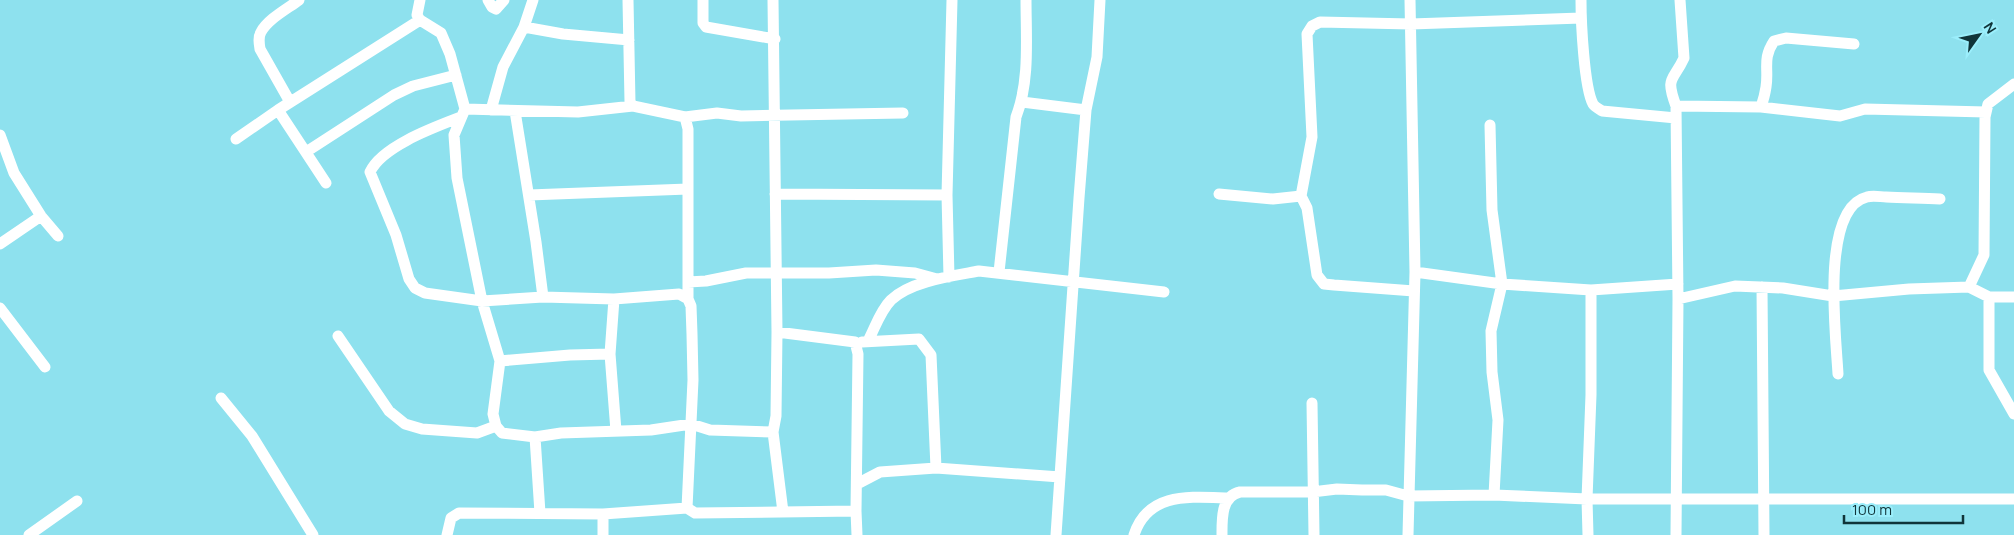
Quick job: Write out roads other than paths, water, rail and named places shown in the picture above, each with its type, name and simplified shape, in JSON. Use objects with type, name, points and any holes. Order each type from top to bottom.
[{"type":"street","points":[[290,102],[260,49],[258,41],[261,32],[272,20],[299,0]]},
{"type":"street","points":[[420,0],[417,15],[420,20],[441,33],[450,54],[463,113],[454,135],[457,178],[482,301],[500,361],[493,414],[496,426],[502,433],[535,437],[561,433],[651,430],[691,424],[710,430],[773,432]]},
{"type":"street","points":[[488,0],[492,7],[496,9],[504,0]]},
{"type":"street","points":[[491,110],[503,67],[524,27],[534,0]]},
{"type":"street","points":[[628,0],[630,102],[633,106]]},
{"type":"street","points":[[703,0],[703,24],[706,28],[775,39]]},
{"type":"street","points":[[774,0],[777,332],[776,416],[773,432],[783,512]]},
{"type":"street","points":[[944,278],[952,0]]},
{"type":"street","points":[[999,272],[1016,117],[1022,102],[1026,47],[1026,0]]},
{"type":"street","points":[[1056,535],[1086,110],[1097,57],[1100,0]]},
{"type":"street","points":[[1408,535],[1414,291],[1410,0]]},
{"type":"street","points":[[1582,0],[1581,18],[1588,90],[1593,106],[1602,111],[1676,118]]},
{"type":"street","points":[[1676,535],[1678,284],[1676,106],[1670,90],[1674,72],[1680,67],[1684,58],[1680,0]]},
{"type":"street","points":[[1414,291],[1324,284],[1317,275],[1308,208],[1301,196],[1312,137],[1307,34],[1312,26],[1320,22],[1411,24],[1581,18]]},
{"type":"street","points":[[236,139],[290,102],[420,20]]},
{"type":"street","points":[[524,27],[563,34],[628,40]]},
{"type":"street","points":[[1761,107],[1766,86],[1765,65],[1768,50],[1774,42],[1786,38],[1854,44]]},
{"type":"street","points":[[306,152],[394,95],[413,86],[456,76]]},
{"type":"street","points":[[1969,287],[1984,255],[1986,112],[1988,104],[2014,84]]},
{"type":"street","points":[[1022,102],[1086,110]]},
{"type":"street","points":[[688,299],[679,294],[614,299],[543,297],[482,301],[425,293],[415,288],[409,279],[396,235],[370,172],[373,165],[392,150],[463,113],[491,110],[578,112],[633,106],[685,117],[717,113],[741,116],[775,116],[903,113]]},
{"type":"street","points":[[1676,106],[1761,107],[1840,116],[1865,109],[1986,112]]},
{"type":"street","points":[[278,110],[326,183]]},
{"type":"street","points":[[515,111],[543,297]]},
{"type":"street","points":[[685,117],[688,129],[688,299],[691,306],[694,380],[687,508]]},
{"type":"street","points":[[1490,125],[1492,210],[1502,284],[1491,330],[1492,372],[1498,420],[1494,495]]},
{"type":"street","points":[[0,135],[14,173],[41,216],[58,236]]},
{"type":"street","points":[[529,195],[688,189]]},
{"type":"street","points":[[775,194],[947,195]]},
{"type":"street","points":[[1219,194],[1273,199],[1301,196]]},
{"type":"street","points":[[1838,374],[1833,296],[1838,238],[1844,216],[1852,204],[1868,196],[1940,199]]},
{"type":"street","points":[[0,244],[41,216]]},
{"type":"street","points":[[688,282],[706,281],[746,272],[829,274],[876,270],[915,273],[944,278]]},
{"type":"street","points":[[868,341],[880,315],[890,301],[905,289],[979,271],[1164,292]]},
{"type":"street","points":[[1414,272],[1502,284],[1591,290],[1678,284]]},
{"type":"street","points":[[1678,299],[1735,286],[1783,288],[1833,296],[1909,289],[1969,287],[1989,297],[2014,297]]},
{"type":"street","points":[[1762,287],[1764,535]]},
{"type":"street","points":[[1588,535],[1591,290]]},
{"type":"street","points":[[1989,297],[1989,370],[2014,414]]},
{"type":"street","points":[[614,299],[610,354],[616,431]]},
{"type":"street","points":[[0,308],[45,367]]},
{"type":"street","points":[[777,332],[855,342],[919,339],[931,355],[936,468]]},
{"type":"street","points":[[338,336],[389,411],[405,424],[422,429],[477,433],[496,426]]},
{"type":"street","points":[[855,342],[858,354],[857,535]]},
{"type":"street","points":[[500,361],[610,354]]},
{"type":"street","points":[[221,398],[252,436],[314,535]]},
{"type":"street","points":[[1312,403],[1314,535]]},
{"type":"street","points":[[535,437],[540,513]]},
{"type":"street","points":[[857,484],[880,472],[936,468],[1060,477]]},
{"type":"street","points":[[1222,535],[1222,514],[1230,498],[1240,492],[1386,490],[1408,496],[1494,495],[1587,499],[2014,499]]},
{"type":"street","points":[[1134,535],[1138,522],[1157,505],[1181,497],[1230,498]]},
{"type":"street","points":[[29,535],[77,501]]},
{"type":"street","points":[[447,535],[451,518],[459,513],[603,514],[687,508],[695,513],[856,511]]},
{"type":"street","points":[[603,514],[604,535]]}]
